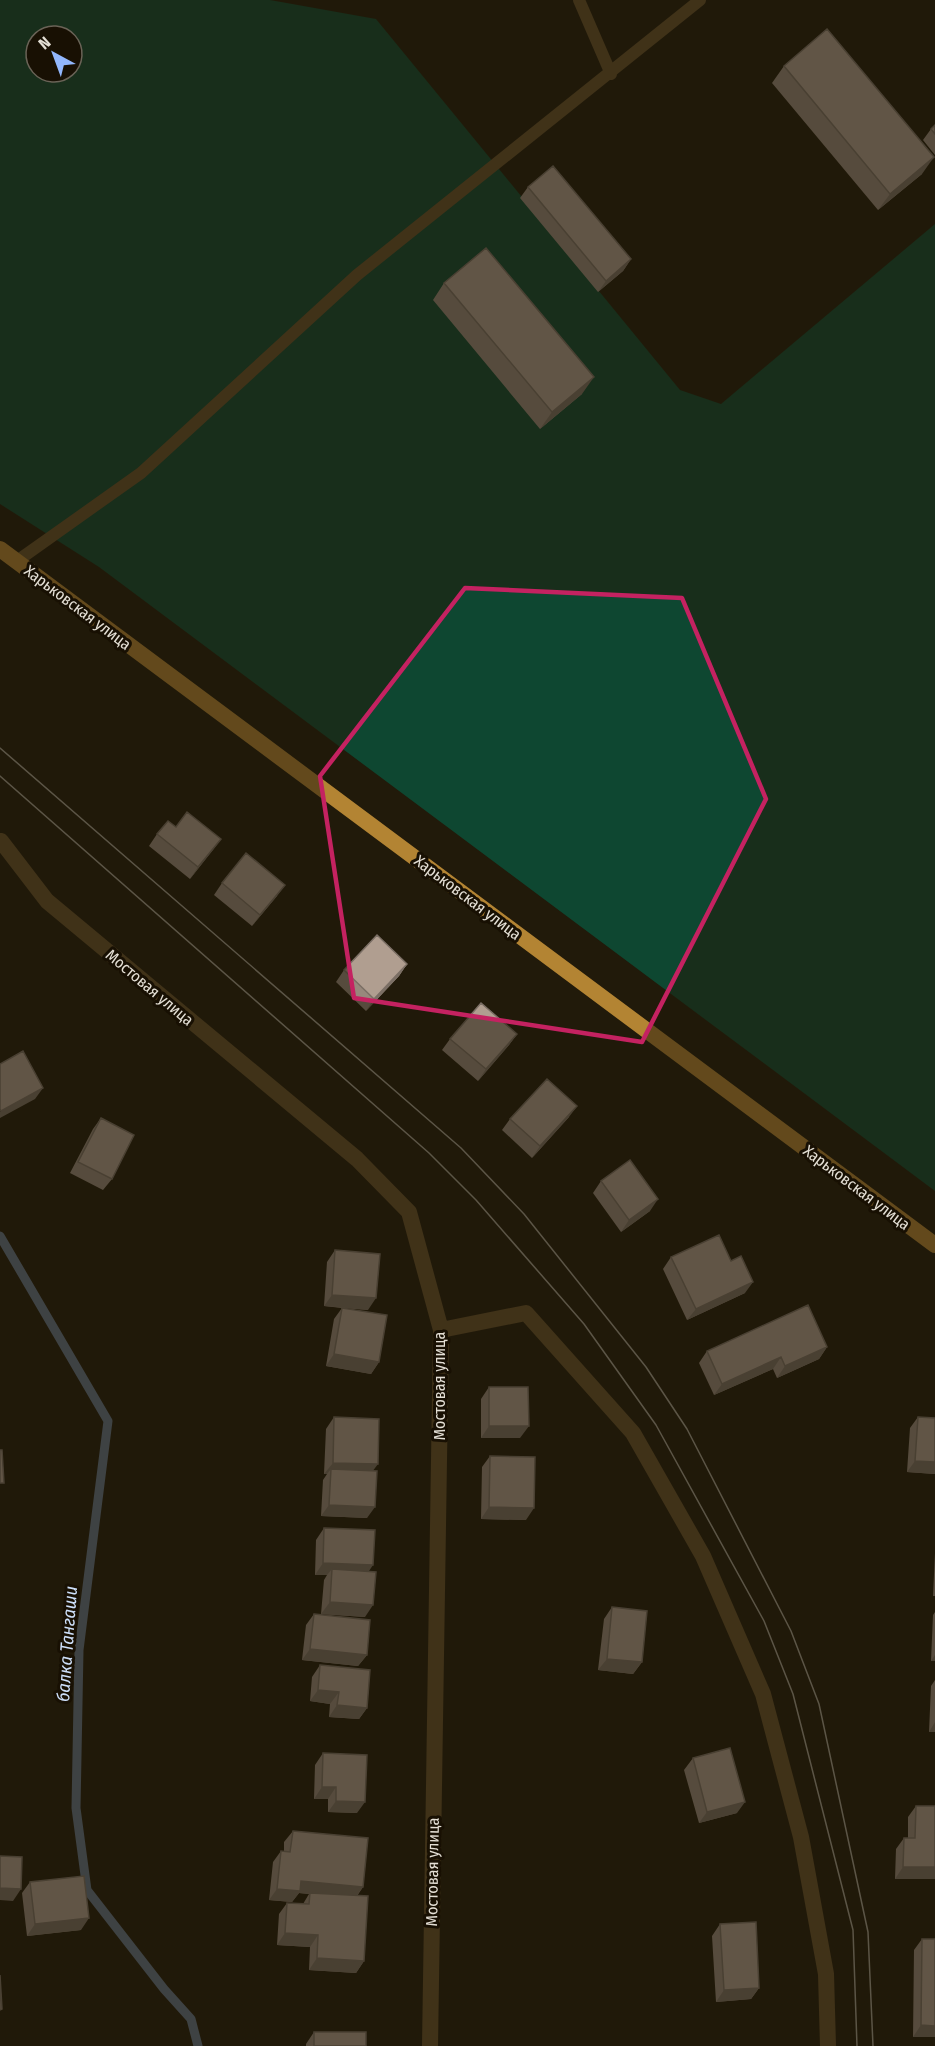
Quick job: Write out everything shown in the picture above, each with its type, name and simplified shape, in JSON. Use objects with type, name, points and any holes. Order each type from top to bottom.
[{"type":"main road","name":"Харьковская улица","points":[[0,549],[935,1245]]},
{"type":"street","name":"Мостовая улица","points":[[1,841],[47,901],[357,1159],[409,1212],[441,1330],[430,2046]]},
{"type":"street","points":[[441,1330],[526,1313],[633,1434],[703,1556],[763,1694],[801,1837],[826,1974],[828,2046]]},
{"type":"lane","points":[[579,0],[611,74]]},
{"type":"lane","points":[[17,561],[141,473],[357,275],[611,74],[700,0]]},
{"type":"highlighted area","points":[[465,588],[682,598],[766,799],[642,1042],[354,998],[320,776]]},
{"type":"green space","points":[[0,0],[270,0],[376,19],[680,390],[721,404],[935,224],[935,1191],[99,567],[0,504]]},
{"type":"building","points":[[827,29],[934,157],[890,194],[784,66]]},
{"type":"building","points":[[553,166],[631,259],[606,281],[528,187]]},
{"type":"building","points":[[486,248],[594,377],[552,412],[444,283]]},
{"type":"building","points":[[187,812],[221,839],[198,867],[157,834],[168,821],[176,827]]},
{"type":"building","points":[[246,853],[285,885],[260,915],[222,883]]},
{"type":"building","points":[[377,935],[407,964],[374,999],[344,970]]},
{"type":"building","points":[[481,1003],[517,1034],[486,1069],[450,1039]]},
{"type":"building","points":[[23,1051],[43,1088],[1,1111],[0,1064]]},
{"type":"building","points":[[547,1079],[577,1106],[540,1146],[510,1119]]},
{"type":"building","points":[[101,1118],[134,1135],[112,1179],[78,1162]]},
{"type":"building","points":[[630,1160],[658,1199],[629,1220],[601,1181]]},
{"type":"building","points":[[719,1235],[731,1261],[741,1256],[753,1282],[696,1309],[671,1257]]},
{"type":"building","points":[[335,1250],[380,1254],[376,1298],[332,1295]]},
{"type":"building","points":[[808,1305],[827,1347],[785,1366],[781,1357],[722,1384],[707,1351]]},
{"type":"building","points":[[342,1308],[387,1315],[379,1362],[334,1354]]},
{"type":"building","points":[[489,1387],[528,1387],[529,1426],[489,1426]]},
{"type":"building","points":[[334,1417],[379,1419],[378,1464],[333,1463]]},
{"type":"building","points":[[918,1417],[935,1418],[935,1462],[915,1461]]},
{"type":"building","points":[[0,1450],[2,1450],[4,1483],[0,1483]]},
{"type":"building","points":[[490,1456],[535,1457],[534,1508],[489,1507]]},
{"type":"building","points":[[331,1469],[377,1471],[375,1507],[329,1505]]},
{"type":"building","points":[[324,1528],[375,1530],[373,1565],[323,1563]]},
{"type":"building","points":[[332,1569],[376,1572],[373,1605],[330,1602]]},
{"type":"building","points":[[612,1607],[647,1611],[642,1662],[607,1659]]},
{"type":"building","points":[[314,1614],[370,1620],[367,1655],[310,1649]]},
{"type":"building","points":[[320,1665],[370,1670],[367,1708],[337,1705],[339,1692],[318,1690]]},
{"type":"building","points":[[730,1748],[745,1802],[707,1812],[693,1758]]},
{"type":"building","points":[[323,1753],[367,1755],[365,1802],[336,1801],[336,1787],[322,1787]]},
{"type":"building","points":[[916,1806],[935,1806],[935,1867],[903,1867],[904,1838],[915,1838]]},
{"type":"building","points":[[293,1831],[368,1838],[363,1887],[301,1881],[300,1891],[277,1889],[281,1851],[290,1852]]},
{"type":"building","points":[[0,1856],[22,1857],[21,1889],[0,1888]]},
{"type":"building","points":[[84,1876],[89,1918],[35,1924],[30,1882]]},
{"type":"building","points":[[310,1893],[368,1896],[364,1961],[317,1958],[318,1935],[285,1933],[287,1903],[309,1904]]},
{"type":"building","points":[[756,1922],[759,1988],[724,1990],[720,1924]]},
{"type":"building","points":[[922,1939],[935,1939],[935,2026],[921,2025]]},
{"type":"building","points":[[0,1975],[2,2009],[0,2010]]},
{"type":"building","points":[[314,2032],[366,2032],[366,2046],[314,2046]]},
{"type":"waterway","name":"балка Тангаши","points":[[0,1236],[108,1421],[79,1650],[76,1808],[87,1890],[164,1989],[191,2019],[198,2046]]},
{"type":"tram line","points":[[0,748],[461,1148],[524,1214],[646,1367],[687,1429],[791,1631],[819,1704],[868,1932],[873,2046]]},
{"type":"tram line","points":[[0,776],[429,1153],[476,1200],[584,1324],[656,1425],[764,1621],[793,1694],[853,1930],[857,2046]]}]
